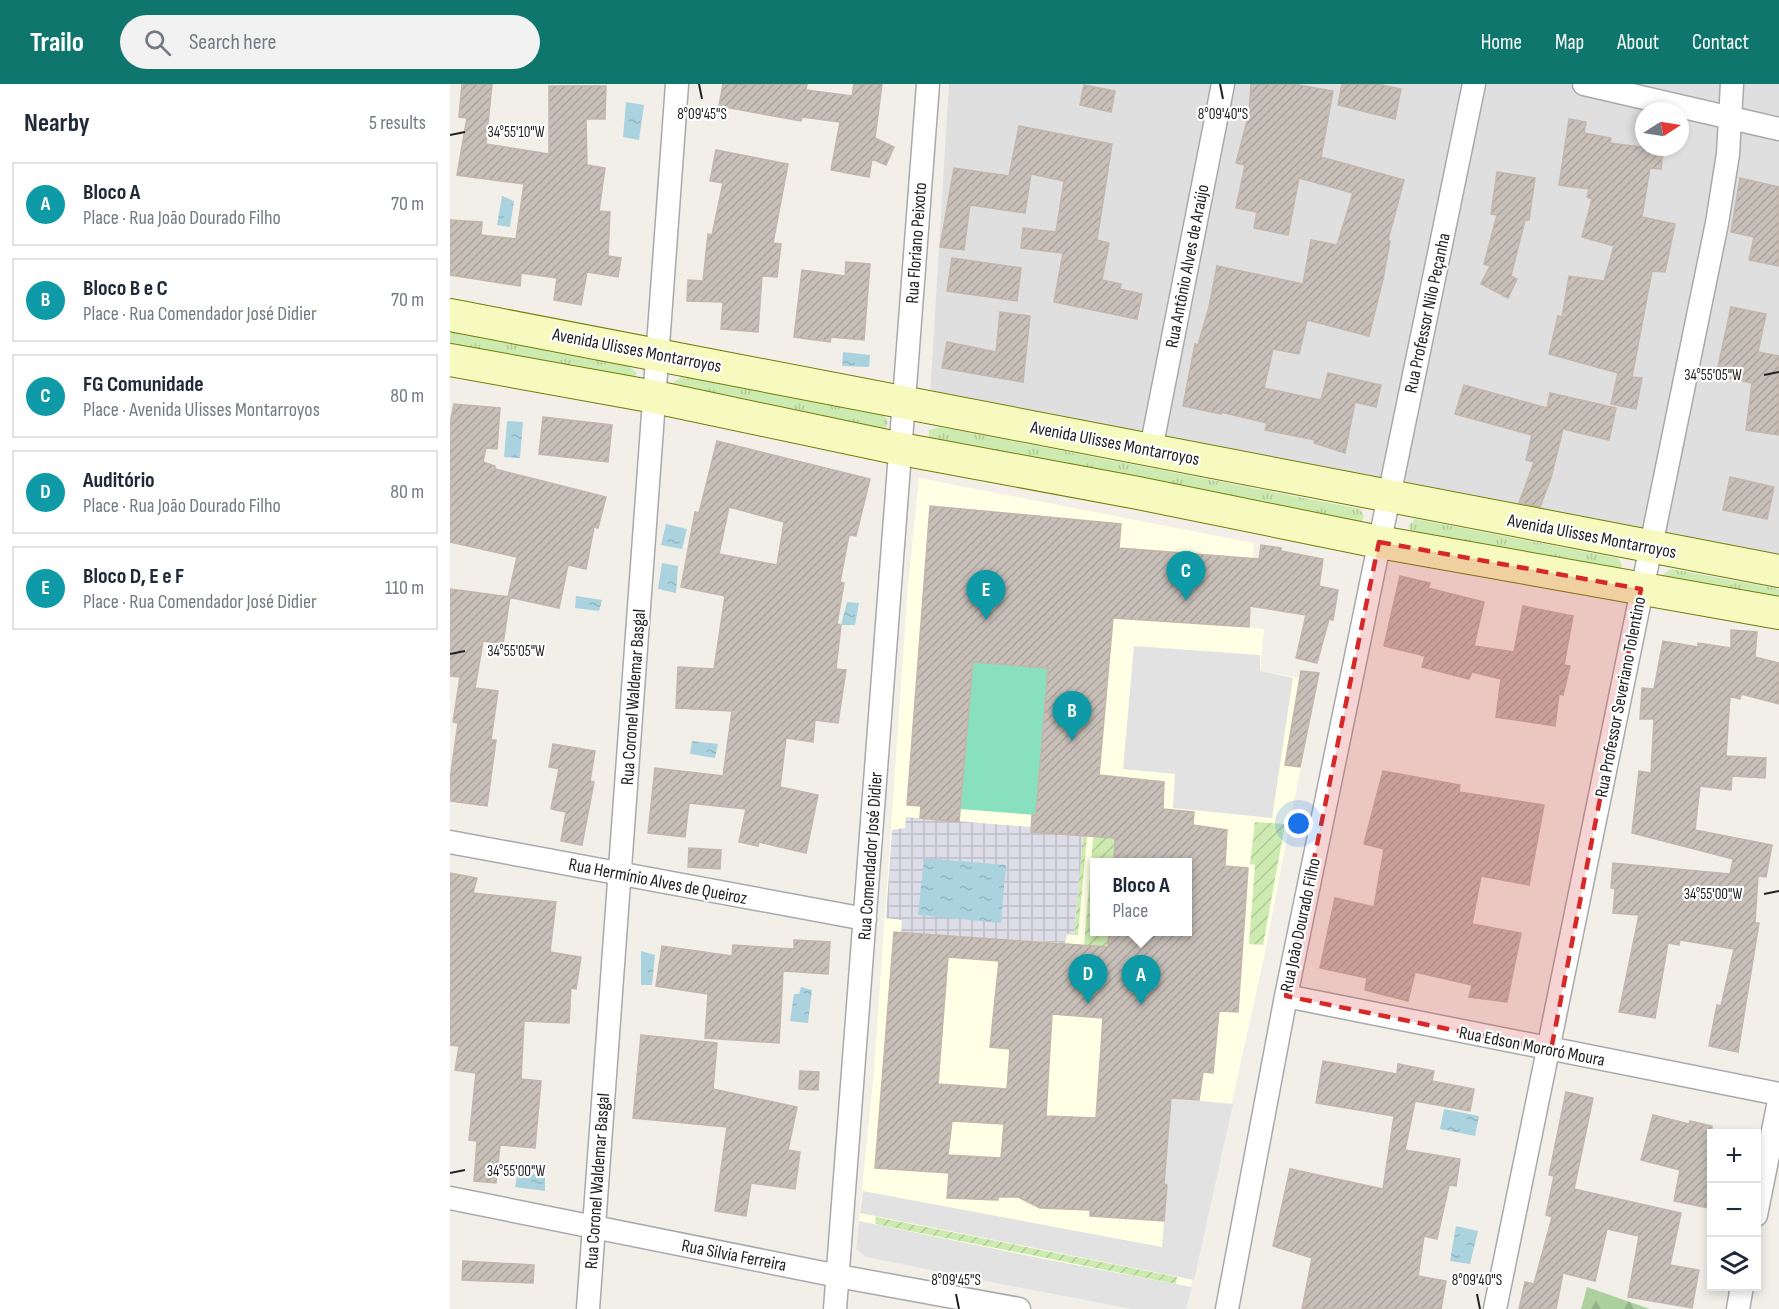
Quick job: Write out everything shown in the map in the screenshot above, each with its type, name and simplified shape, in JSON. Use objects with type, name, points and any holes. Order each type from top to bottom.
[{"type":"main road","name":"Avenida Ulisses Montarroyos","points":[[450,315],[1150,449],[1389,498],[1779,571]]},
{"type":"main road","points":[[450,360],[655,397],[901,449],[1138,493],[1378,542],[1779,613]]},
{"type":"street","name":"Rua Coronel Waldemar Basgal","points":[[588,1309],[677,84]]},
{"type":"street","name":"Rua Floriano Peixoto","points":[[905,403],[928,84]]},
{"type":"street","name":"Rua Antônio Alves de Araújo","points":[[1150,449],[1223,84]]},
{"type":"street","name":"Rua Professor Nilo Peçanha","points":[[1378,542],[1474,84]]},
{"type":"street","points":[[1584,84],[1639,91],[1729,119],[1779,129]]},
{"type":"street","name":"Rua Professor Severiano Tolentino","points":[[1496,1309],[1551,1050],[1641,589],[1717,223],[1728,154],[1732,84]]},
{"type":"street","name":"Rua Comendador José Didier","points":[[836,1309],[905,403]]},
{"type":"street","name":"Rua João Dourado Filho","points":[[1227,1309],[1286,996],[1378,542]]},
{"type":"street","name":"Rua Hermínio Alves de Queiroz","points":[[450,842],[865,919]]},
{"type":"street","name":"Rua Edson Mororó Moura","points":[[1286,996],[1779,1094]]},
{"type":"street","points":[[1761,1190],[1779,1101]]},
{"type":"street","name":"Rua Silvia Ferreira","points":[[450,1198],[838,1276],[1020,1309]]},
{"type":"street","points":[[1738,1309],[1741,1291]]},
{"type":"highlighted area","points":[[1379,542],[1641,589],[1551,1050],[1286,996]]},
{"type":"shaded area","points":[[949,84],[1779,84],[1779,560],[930,396]]},
{"type":"shaded area","points":[[919,478],[1254,543],[1249,627],[1264,629],[1260,671],[1299,678],[1301,671],[1319,673],[1263,962],[1186,1309],[1131,1309],[866,1257],[856,1249],[874,1071],[908,585]]},
{"type":"shaded area","points":[[1134,646],[1260,655],[1260,671],[1293,678],[1272,818],[1173,808],[1175,774],[1123,769]]},
{"type":"shaded area","points":[[906,817],[1031,827],[1031,832],[1083,836],[1074,935],[1067,934],[1065,943],[901,933],[902,920],[886,918],[892,830],[905,828]]},
{"type":"shaded area","points":[[1171,1098],[1233,1104],[1194,1280],[860,1213],[863,1191],[1162,1247],[1167,1185],[1164,1184]]},
{"type":"shaded area","points":[[859,1221],[1192,1287],[1186,1309],[1131,1309],[955,1275],[866,1257],[856,1249]]},
{"type":"green space","points":[[450,331],[626,364],[637,373],[632,381],[450,348]]},
{"type":"green space","points":[[683,376],[884,415],[888,422],[885,432],[677,393],[673,383]]},
{"type":"green space","points":[[940,427],[1360,509],[1364,516],[1361,523],[939,442],[929,437],[929,430]]},
{"type":"green space","points":[[1415,519],[1618,558],[1622,565],[1620,572],[1416,536],[1410,531],[1409,525]]},
{"type":"green space","points":[[1671,569],[1779,589],[1779,606],[1661,576]]},
{"type":"green space","points":[[973,662],[1048,668],[1036,815],[960,809]]},
{"type":"green space","points":[[1255,822],[1285,824],[1263,945],[1249,944],[1255,865],[1250,864]]},
{"type":"green space","points":[[1094,827],[1116,828],[1114,858],[1091,858]]},
{"type":"green space","points":[[1083,836],[1087,836],[1078,935],[1074,935]]},
{"type":"green space","points":[[1090,874],[1090,936],[1109,936],[1108,947],[1084,945]]},
{"type":"green space","points":[[876,1217],[1177,1277],[1176,1284],[875,1224]]},
{"type":"green space","points":[[1587,1287],[1650,1309],[1581,1309]]},
{"type":"water","points":[[626,102],[644,105],[639,140],[623,137]]},
{"type":"water","points":[[502,196],[514,201],[510,227],[497,225]]},
{"type":"water","points":[[843,352],[870,355],[869,367],[842,366]]},
{"type":"water","points":[[507,421],[523,422],[520,458],[504,457]]},
{"type":"water","points":[[666,524],[687,529],[682,549],[661,545]]},
{"type":"water","points":[[662,563],[678,566],[676,593],[658,589]]},
{"type":"water","points":[[576,596],[602,600],[599,611],[575,608]]},
{"type":"water","points":[[847,602],[859,603],[855,625],[841,625]]},
{"type":"water","points":[[692,741],[718,744],[715,758],[690,754]]},
{"type":"water","points":[[924,858],[1006,865],[1001,923],[918,915]]},
{"type":"water","points":[[641,951],[655,955],[652,985],[641,985]]},
{"type":"water","points":[[801,987],[812,990],[808,1023],[790,1021],[794,994],[799,994]]},
{"type":"water","points":[[1444,1109],[1479,1116],[1475,1136],[1440,1129]]},
{"type":"water","points":[[518,1171],[545,1176],[545,1191],[515,1187]]},
{"type":"water","points":[[1456,1226],[1478,1231],[1470,1264],[1450,1261]]},
{"type":"building","points":[[462,84],[492,84],[486,144],[549,154],[549,86],[606,86],[605,119],[586,119],[587,165],[605,168],[599,211],[610,212],[608,256],[621,258],[618,277],[587,272],[581,305],[554,300],[557,278],[521,273],[520,286],[450,275],[450,220],[482,222],[481,235],[516,239],[524,184],[457,175],[467,118],[459,117]]},
{"type":"building","points":[[723,84],[807,84],[806,90],[852,96],[854,84],[882,84],[875,138],[894,147],[886,165],[872,159],[869,177],[831,170],[840,122],[802,117],[801,121],[719,106]]},
{"type":"building","points":[[1251,84],[1293,84],[1333,91],[1321,157],[1404,180],[1388,240],[1390,241],[1383,279],[1369,336],[1307,320],[1299,354],[1273,349],[1264,388],[1321,400],[1328,373],[1381,385],[1376,407],[1355,402],[1345,453],[1314,443],[1315,440],[1265,430],[1267,423],[1183,406],[1195,344],[1198,345],[1209,307],[1217,266],[1303,284],[1311,240],[1337,245],[1353,193],[1299,178],[1288,235],[1254,228],[1257,212],[1236,208],[1245,165],[1236,163],[1249,114]]},
{"type":"building","points":[[1342,84],[1377,84],[1401,89],[1395,119],[1338,105]]},
{"type":"building","points":[[1084,85],[1115,91],[1111,112],[1080,105]]},
{"type":"building","points":[[1569,119],[1586,122],[1584,133],[1611,138],[1610,143],[1635,146],[1635,156],[1662,156],[1661,169],[1650,168],[1642,217],[1675,224],[1665,272],[1652,271],[1632,377],[1642,378],[1636,409],[1611,404],[1618,373],[1549,354],[1558,316],[1562,317],[1569,276],[1604,281],[1614,246],[1582,237],[1592,199],[1587,197],[1589,189],[1559,185]]},
{"type":"building","points":[[1019,126],[1112,144],[1097,240],[1109,243],[1102,280],[1121,284],[1120,289],[1142,294],[1137,319],[1054,302],[1063,253],[1021,248],[1023,228],[1056,232],[1064,181],[1031,174],[1025,213],[970,205],[964,250],[940,247],[954,168],[1009,176]]},
{"type":"building","points":[[716,150],[788,164],[773,243],[781,244],[777,277],[762,276],[758,332],[721,329],[723,302],[687,301],[688,280],[703,281],[708,234],[712,235],[723,183],[710,181]]},
{"type":"building","points":[[1497,172],[1535,178],[1529,220],[1525,220],[1511,276],[1517,279],[1508,298],[1481,284],[1490,266],[1484,264],[1497,215],[1491,214]]},
{"type":"building","points":[[1740,178],[1779,187],[1779,266],[1749,260],[1754,237],[1731,232]]},
{"type":"building","points":[[952,258],[1021,268],[1017,301],[947,291]]},
{"type":"building","points":[[846,262],[870,264],[864,340],[831,337],[830,342],[794,337],[802,270],[845,276]]},
{"type":"building","points":[[1731,307],[1766,314],[1758,352],[1779,356],[1779,435],[1746,430],[1752,383],[1716,376]]},
{"type":"building","points":[[1000,312],[1030,316],[1023,382],[942,368],[947,342],[996,352]]},
{"type":"building","points":[[1464,385],[1547,408],[1550,393],[1616,408],[1609,440],[1563,429],[1551,478],[1540,507],[1519,503],[1534,462],[1526,460],[1532,435],[1455,414]]},
{"type":"building","points":[[454,404],[500,408],[497,449],[486,448],[483,462],[495,466],[495,469],[606,497],[598,528],[594,527],[586,569],[568,565],[559,608],[508,597],[517,557],[450,542],[450,424]]},
{"type":"building","points":[[543,417],[612,425],[608,462],[539,454]]},
{"type":"building","points":[[717,441],[870,479],[856,536],[849,535],[840,582],[844,583],[837,624],[841,625],[836,669],[846,670],[838,723],[815,720],[813,742],[786,738],[780,787],[818,795],[806,853],[759,842],[758,846],[739,842],[746,809],[689,803],[685,837],[648,833],[655,768],[723,776],[732,711],[676,708],[678,667],[714,669],[725,596],[681,587],[695,512],[699,513]],"holes":[[[729,507],[784,522],[777,565],[719,554]]]},
{"type":"building","points":[[1730,477],[1774,487],[1767,519],[1723,510]]},
{"type":"building","points":[[930,506],[1121,524],[1119,548],[1259,559],[1261,545],[1323,559],[1319,586],[1338,590],[1333,620],[1329,619],[1317,663],[1296,658],[1306,615],[1250,606],[1249,627],[1113,618],[1099,775],[1164,782],[1163,809],[1194,812],[1193,825],[1227,830],[1225,866],[1248,868],[1238,1012],[1219,1011],[1213,1073],[1203,1072],[1199,1100],[1171,1098],[1164,1184],[1167,1185],[1164,1221],[1090,1216],[1090,1210],[1040,1208],[1018,1197],[998,1197],[998,1200],[947,1198],[949,1173],[875,1168],[894,932],[1108,947],[1109,936],[1192,936],[1192,858],[1114,858],[1115,838],[1031,832],[1032,815],[1036,815],[1048,668],[973,662],[959,822],[920,818],[921,806],[907,805]],"holes":[[[948,957],[999,961],[990,1047],[1010,1049],[1007,1089],[938,1084]],[[1052,1014],[1103,1018],[1096,1118],[1046,1116]],[[952,1121],[1004,1124],[1001,1158],[948,1155]]]},
{"type":"building","points":[[1400,576],[1430,583],[1428,588],[1484,602],[1474,646],[1514,652],[1523,606],[1573,616],[1564,665],[1570,666],[1563,695],[1559,694],[1555,726],[1496,717],[1501,679],[1472,672],[1469,679],[1422,667],[1425,656],[1384,646]]},
{"type":"building","points":[[450,589],[510,597],[503,644],[483,641],[475,688],[498,691],[491,740],[496,740],[487,806],[450,801],[450,779],[458,723],[453,722],[460,677],[450,676]]},
{"type":"building","points":[[1731,630],[1757,632],[1755,657],[1779,663],[1779,704],[1741,694],[1740,699],[1730,696],[1726,756],[1766,758],[1765,778],[1732,776],[1731,790],[1700,786],[1695,830],[1772,845],[1766,877],[1758,876],[1755,923],[1759,923],[1738,1052],[1709,1046],[1717,1005],[1721,1006],[1734,949],[1680,940],[1679,945],[1668,943],[1655,1018],[1619,1012],[1639,915],[1613,913],[1615,889],[1611,888],[1613,863],[1730,874],[1733,859],[1632,833],[1639,771],[1651,773],[1654,719],[1640,719],[1642,688],[1654,689],[1663,641],[1698,647],[1698,643],[1731,648]]},
{"type":"building","points":[[1301,671],[1319,673],[1300,767],[1285,765]]},
{"type":"building","points":[[553,744],[595,751],[590,781],[594,782],[582,845],[561,841],[566,812],[551,809],[559,769],[549,767]]},
{"type":"building","points":[[1383,771],[1460,785],[1459,792],[1544,805],[1529,885],[1481,876],[1472,924],[1521,933],[1507,1002],[1469,997],[1472,985],[1415,972],[1408,1001],[1365,990],[1367,978],[1320,968],[1335,898],[1374,907],[1384,849],[1364,844]]},
{"type":"building","points":[[689,848],[721,850],[720,869],[688,867]]},
{"type":"building","points":[[450,873],[477,878],[473,893],[556,902],[550,952],[581,957],[576,989],[571,988],[569,1023],[524,1021],[521,1079],[541,1081],[535,1148],[500,1145],[496,1183],[474,1181],[477,1141],[469,1140],[476,1073],[455,1070],[459,1046],[450,1045]]},
{"type":"building","points":[[794,940],[830,942],[828,974],[783,971],[779,1043],[705,1038],[708,994],[656,986],[662,946],[732,956],[733,945],[794,949]]},
{"type":"building","points":[[641,1035],[717,1043],[713,1089],[797,1107],[788,1150],[800,1152],[795,1189],[751,1183],[746,1216],[715,1211],[727,1127],[633,1118]]},
{"type":"building","points":[[1323,1061],[1397,1074],[1398,1064],[1434,1071],[1432,1081],[1474,1089],[1470,1111],[1415,1101],[1405,1150],[1460,1159],[1456,1186],[1449,1185],[1437,1239],[1424,1236],[1418,1276],[1446,1281],[1441,1309],[1302,1309],[1312,1258],[1273,1246],[1290,1169],[1383,1189],[1394,1116],[1316,1103]]},
{"type":"building","points":[[800,1071],[819,1072],[818,1090],[799,1089]]},
{"type":"building","points":[[1566,1092],[1593,1098],[1574,1189],[1681,1213],[1670,1265],[1699,1270],[1692,1308],[1628,1297],[1639,1236],[1607,1229],[1595,1281],[1563,1273],[1556,1309],[1519,1309],[1525,1282],[1534,1284],[1552,1217],[1546,1215],[1554,1176],[1549,1175]]},
{"type":"building","points":[[1653,1115],[1689,1124],[1690,1121],[1712,1126],[1712,1129],[1707,1129],[1707,1208],[1674,1201],[1680,1170],[1641,1160]]},
{"type":"building","points":[[463,1261],[534,1265],[533,1283],[462,1280]]},
{"type":"place","name":"FG Comunidade","points":[[1186,601]]},
{"type":"place","name":"Bloco D, E e F","points":[[986,620]]},
{"type":"place","name":"Bloco B e C","points":[[1072,741]]},
{"type":"place","name":"Auditório","points":[[1088,1004]]},
{"type":"place","name":"Bloco A","points":[[1141,1005]]}]
